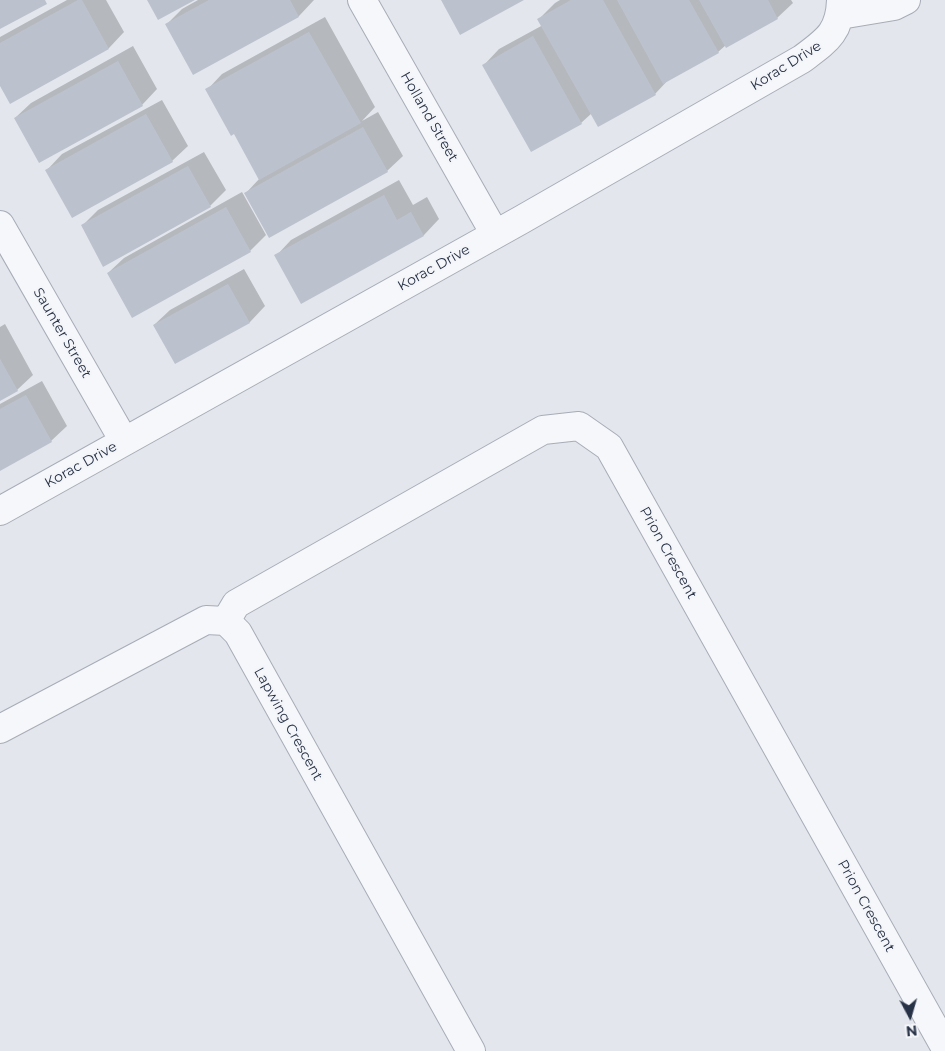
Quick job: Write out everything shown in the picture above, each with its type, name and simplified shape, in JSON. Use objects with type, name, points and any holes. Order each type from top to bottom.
[{"type":"street","name":"Holland Street","points":[[362,0],[495,234]]},
{"type":"street","points":[[840,8],[894,6],[906,0]]},
{"type":"street","name":"Korac Drive","points":[[0,511],[495,234],[802,59],[829,39],[840,8]]},
{"type":"street","name":"Saunter Street","points":[[0,225],[124,441]]},
{"type":"street","name":"Prion Crescent","points":[[226,621],[236,604],[543,430],[579,426],[609,447],[945,1048]]},
{"type":"street","points":[[0,729],[206,620],[226,621]]},
{"type":"street","name":"Lapwing Crescent","points":[[226,621],[238,633],[471,1051]]},
{"type":"building","points":[[0,0],[45,0],[47,4],[0,29]]},
{"type":"building","points":[[78,0],[82,0],[109,49],[10,104],[0,86],[0,43]]},
{"type":"building","points":[[147,0],[195,0],[158,20]]},
{"type":"building","points":[[209,0],[290,0],[299,17],[193,75],[165,24]]},
{"type":"building","points":[[441,0],[524,0],[460,35]]},
{"type":"building","points":[[571,0],[603,0],[656,95],[598,127],[537,19]]},
{"type":"building","points":[[617,0],[689,0],[719,53],[663,84]]},
{"type":"building","points":[[699,0],[768,0],[778,19],[726,48]]},
{"type":"building","points":[[309,32],[361,123],[259,180],[234,134],[231,136],[205,89]]},
{"type":"building","points":[[533,36],[582,124],[531,152],[482,65]]},
{"type":"building","points":[[118,61],[143,106],[39,163],[14,118]]},
{"type":"building","points":[[146,114],[173,162],[72,218],[45,170]]},
{"type":"building","points":[[363,127],[388,172],[269,238],[244,193]]},
{"type":"building","points":[[188,166],[211,207],[103,267],[81,225]]},
{"type":"building","points":[[384,195],[397,220],[411,212],[424,236],[301,304],[274,255]]},
{"type":"building","points":[[226,207],[251,252],[132,318],[107,273]]},
{"type":"building","points":[[228,284],[250,323],[175,364],[153,325]]},
{"type":"building","points":[[0,359],[18,391],[0,401]]},
{"type":"building","points":[[26,395],[52,442],[0,471],[0,409]]}]
